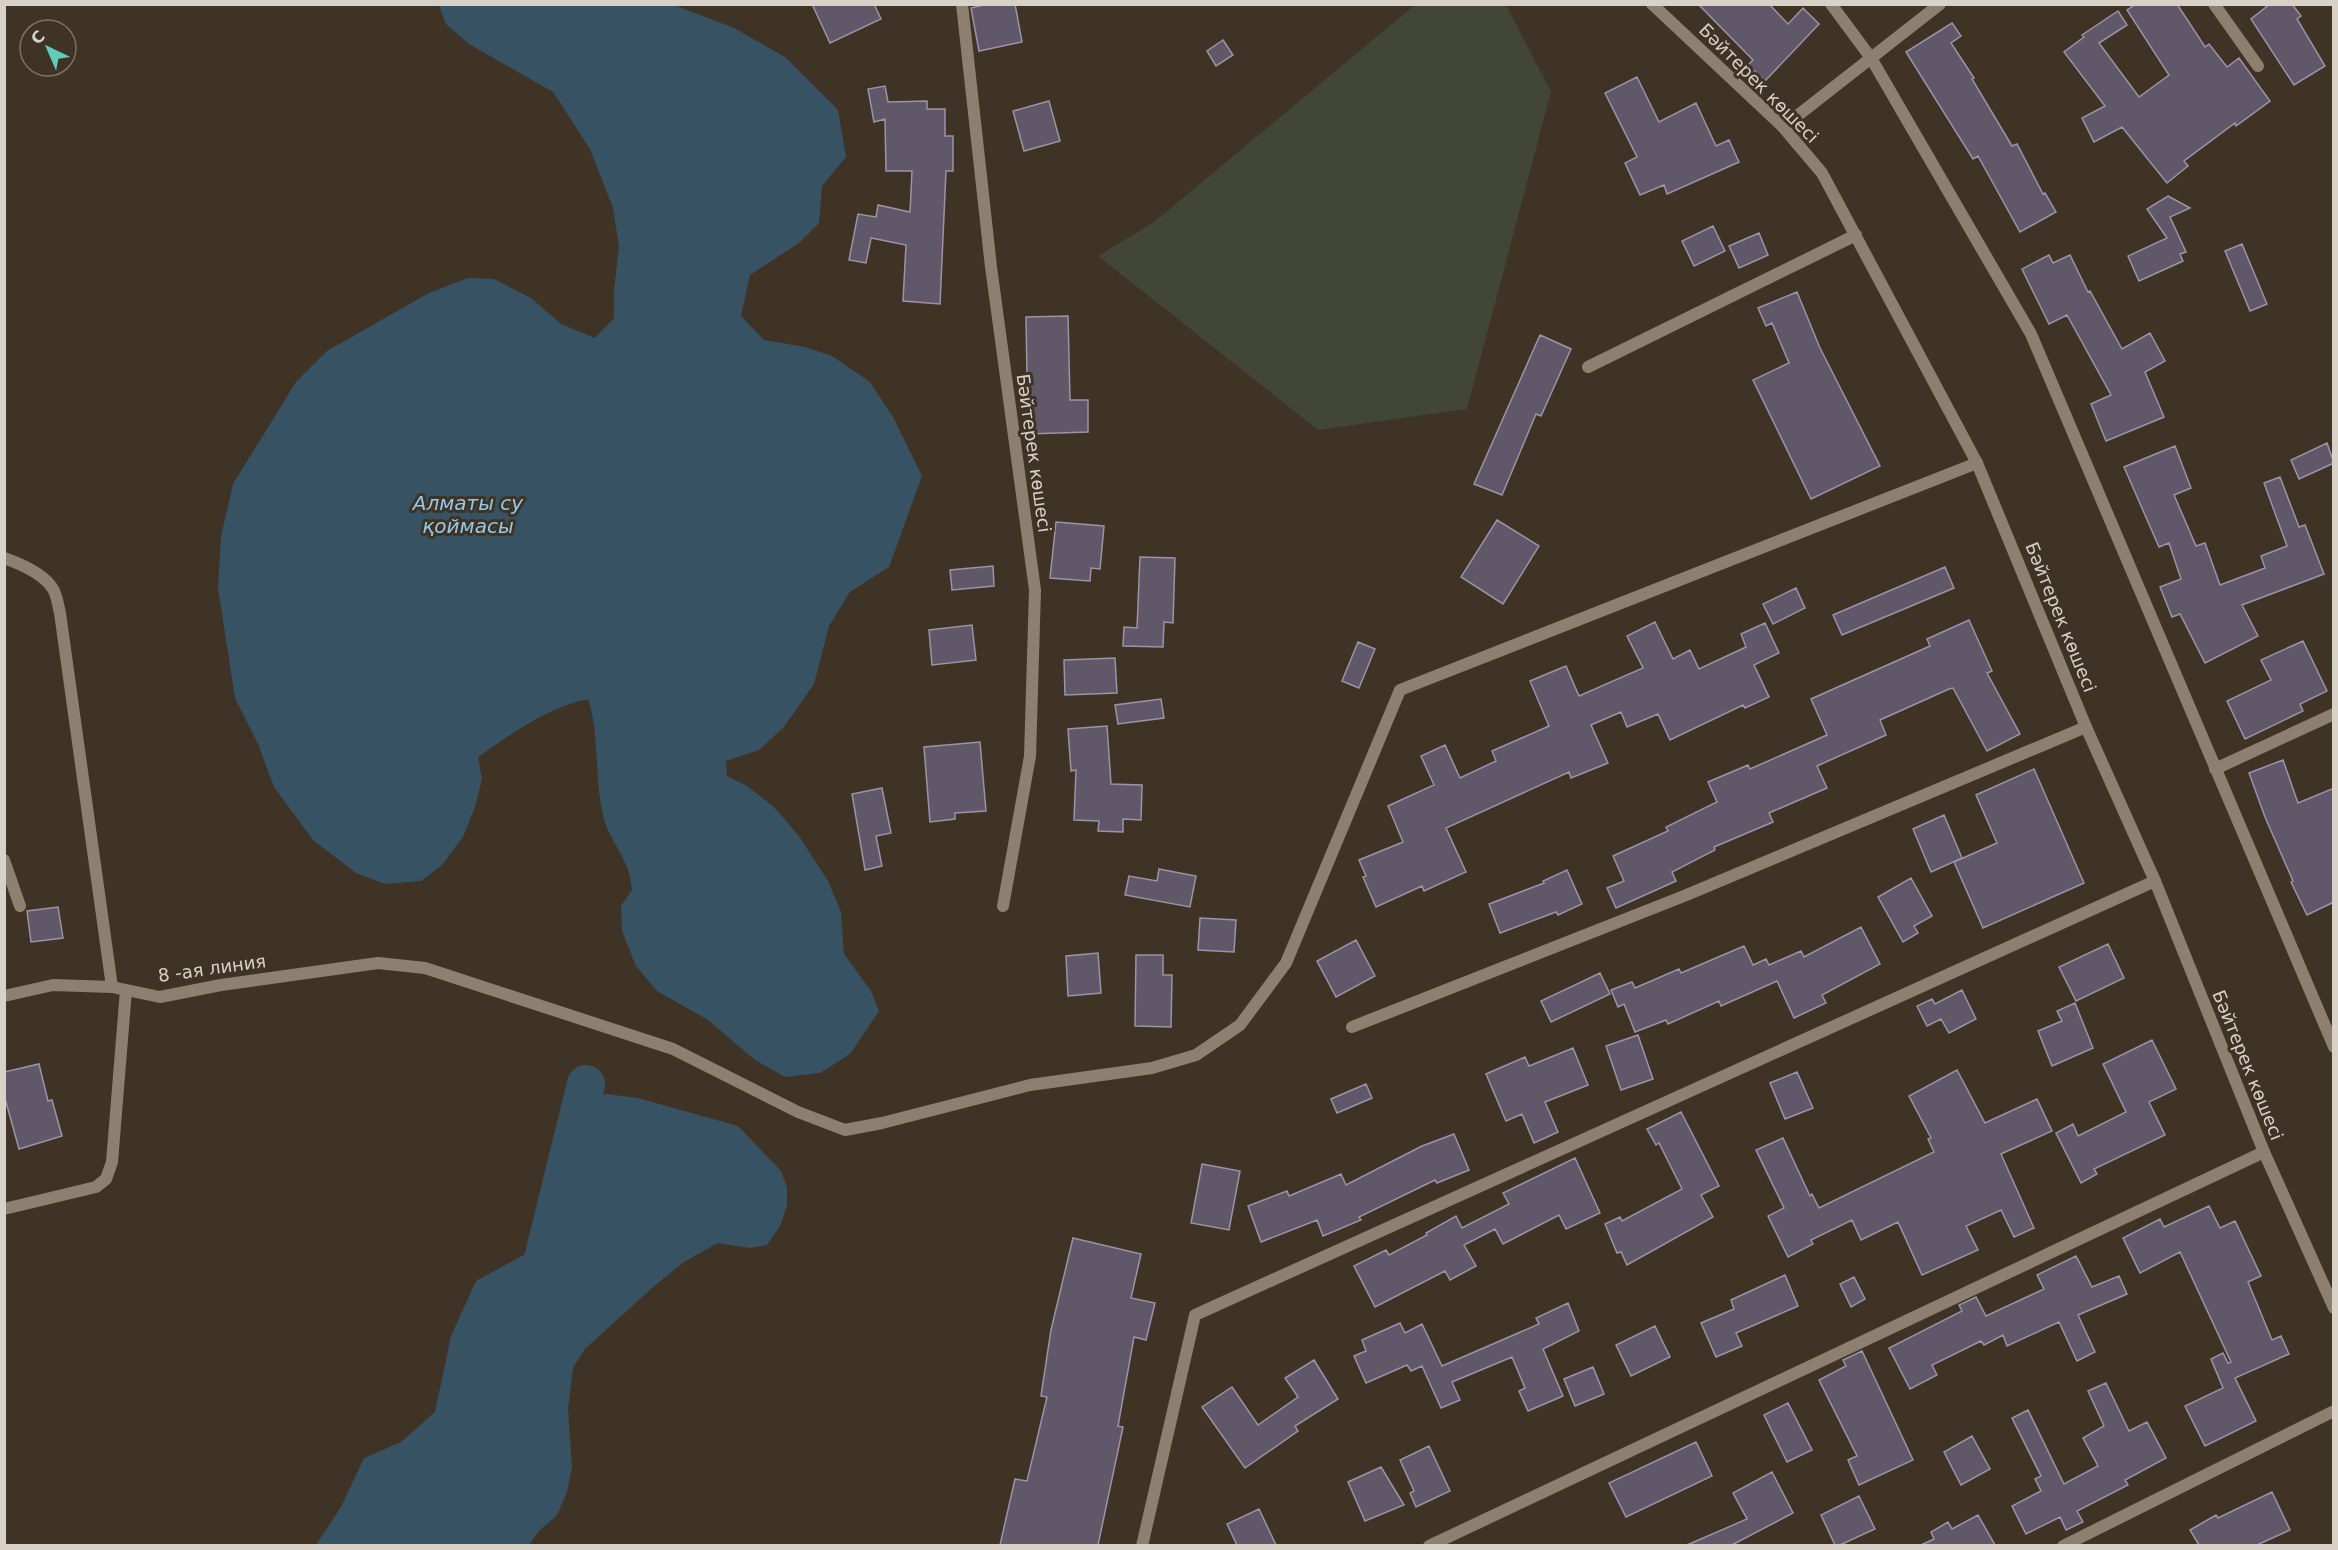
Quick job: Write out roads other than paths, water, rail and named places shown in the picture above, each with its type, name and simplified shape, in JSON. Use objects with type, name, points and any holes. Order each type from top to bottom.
[{"type":"street","name":"Бәйтерек көшесі","points":[[962,4],[991,267],[1035,591],[1030,756],[1004,906]]},
{"type":"street","name":"Бәйтерек көшесі","points":[[1652,4],[1784,127],[1822,173],[1977,463],[2086,727],[2155,881],[2264,1152],[2334,1308]]},
{"type":"street","points":[[1831,4],[1871,58],[2031,334],[2334,1047]]},
{"type":"street","points":[[1784,127],[1940,4]]},
{"type":"street","points":[[2214,4],[2258,66]]},
{"type":"street","points":[[1588,367],[1856,236]]},
{"type":"street","name":"8 -ая линия","points":[[4,996],[53,985],[112,987],[160,997],[221,984],[378,963],[425,968],[673,1049],[798,1112],[845,1130],[882,1124],[1030,1085],[1152,1068],[1196,1055],[1240,1025],[1286,963],[1400,690],[1977,463]]},
{"type":"street","points":[[4,558],[18,563],[42,578],[54,590],[60,613],[112,987]]},
{"type":"street","points":[[2215,769],[2334,714]]},
{"type":"street","points":[[1352,1027],[1684,896],[2086,727]]},
{"type":"street","points":[[4,860],[20,906]]},
{"type":"street","points":[[1142,1545],[1195,1315],[2155,881]]},
{"type":"street","points":[[4,1209],[96,1187],[106,1179],[112,1162],[126,990]]},
{"type":"street","points":[[1429,1545],[2264,1152]]},
{"type":"street","points":[[2063,1545],[2334,1411]]},
{"type":"water","name":"Алматы су қоймасы","points":[[439,5],[674,5],[734,28],[785,57],[838,110],[846,157],[822,186],[819,223],[799,243],[750,275],[741,316],[764,340],[805,347],[832,356],[870,382],[893,417],[922,476],[889,567],[850,592],[829,626],[814,684],[784,727],[759,750],[726,761],[727,776],[747,786],[774,807],[799,836],[828,881],[841,912],[844,954],[871,991],[879,1011],[850,1054],[820,1073],[785,1077],[755,1060],[708,1020],[657,991],[636,966],[622,931],[621,906],[632,890],[625,861],[607,828],[601,807],[594,729],[588,699],[544,715],[517,730],[478,757],[482,779],[475,807],[463,837],[442,865],[421,881],[385,884],[356,873],[313,840],[274,787],[258,744],[235,698],[218,588],[221,536],[233,484],[296,382],[327,351],[429,293],[468,278],[494,279],[531,298],[561,324],[595,338],[614,318],[614,290],[619,247],[613,208],[590,149],[553,92],[469,44],[446,24]]},
{"type":"water","points":[[606,1094],[638,1098],[738,1126],[781,1171],[787,1187],[787,1206],[780,1226],[767,1245],[750,1248],[718,1243],[684,1262],[585,1349],[573,1368],[568,1409],[572,1467],[567,1492],[557,1515],[539,1531],[529,1545],[316,1545],[341,1507],[364,1458],[401,1442],[435,1412],[451,1336],[476,1281],[549,1241],[571,1201],[558,1154],[581,1101]]},
{"type":"waterway","points":[[535,1291],[586,1084]]}]
